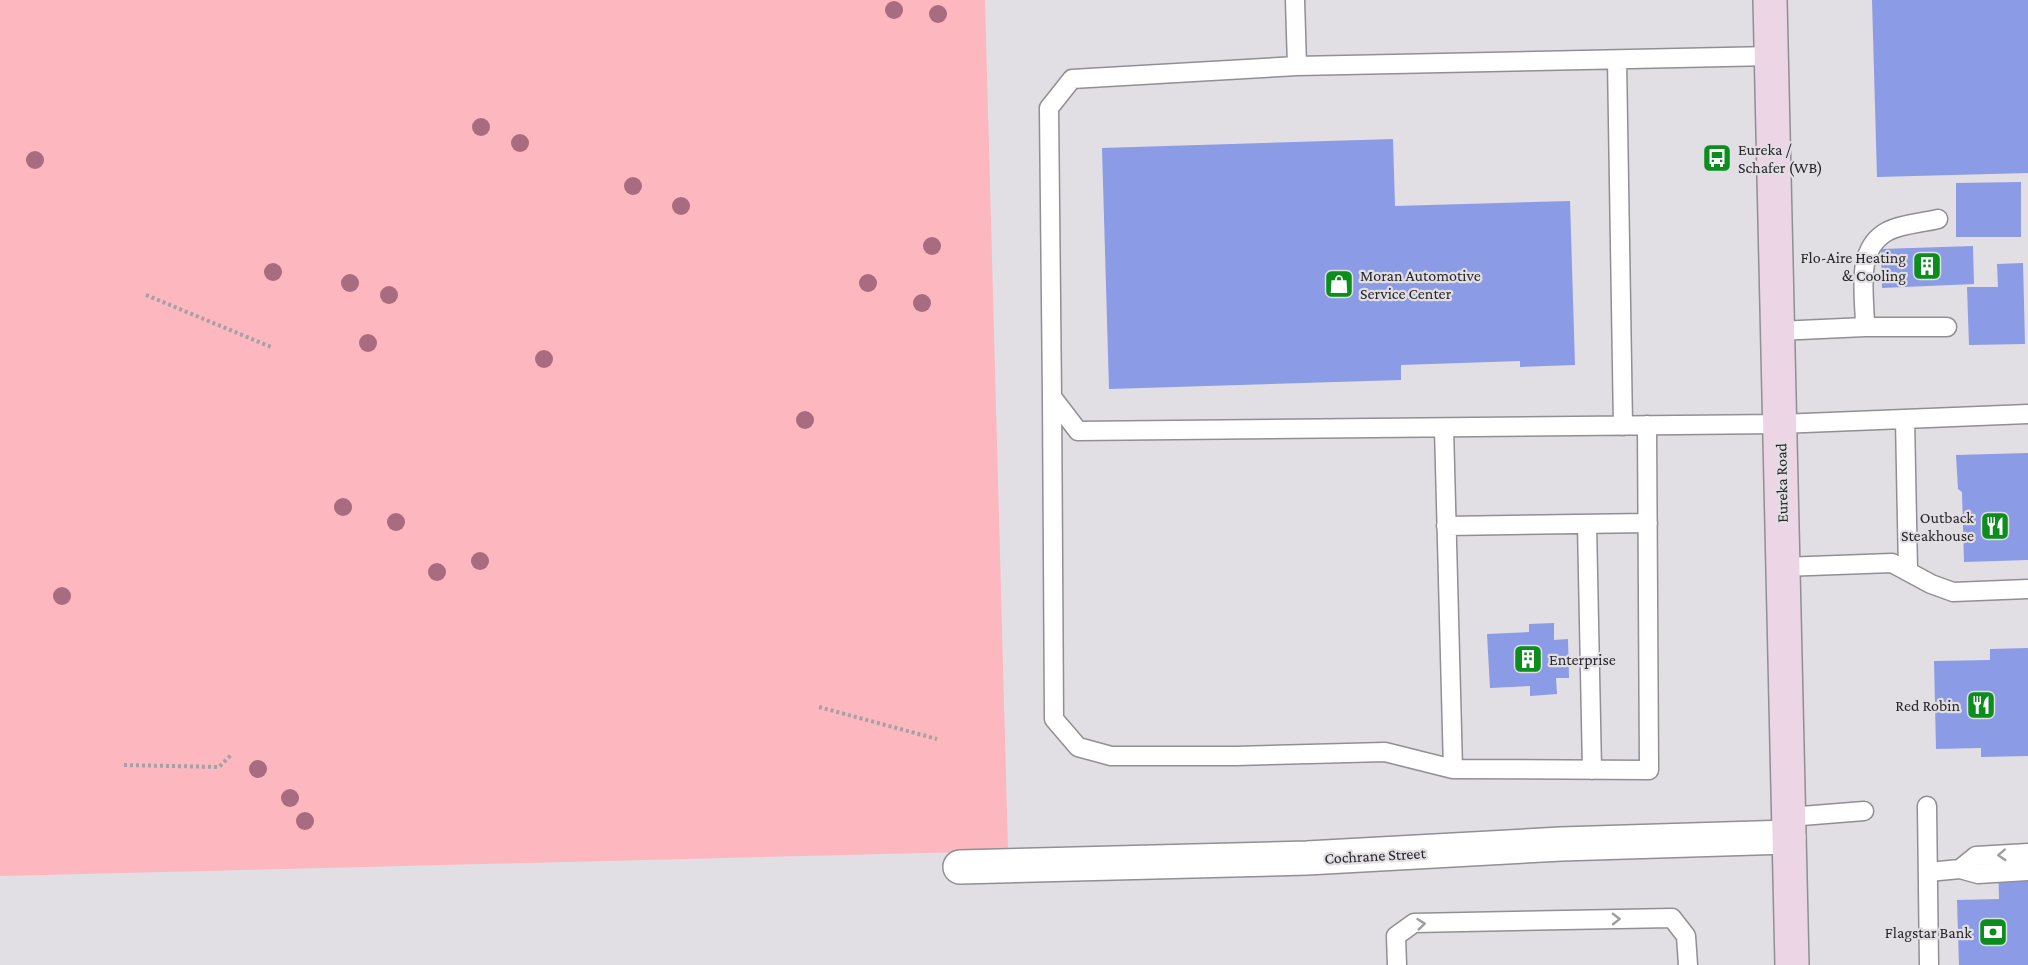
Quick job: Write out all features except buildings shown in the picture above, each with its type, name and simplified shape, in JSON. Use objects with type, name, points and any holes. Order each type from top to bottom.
[{"type":"main road","name":"Eureka Road","points":[[1770,0],[1792,965]]},
{"type":"street","name":"Cochrane Street","points":[[960,867],[1307,858],[1561,844],[1789,827]]},
{"type":"lane","points":[[1295,0],[1297,66]]},
{"type":"lane","points":[[1647,425],[1650,770],[1453,769],[1385,752],[1236,756],[1111,756],[1078,747],[1054,719],[1049,108],[1072,79],[1297,66],[1772,56]]},
{"type":"lane","points":[[1617,60],[1623,426]]},
{"type":"lane","points":[[1865,327],[1864,260],[1874,240],[1890,230],[1938,219]]},
{"type":"lane","points":[[1778,331],[1865,327],[1947,327]]},
{"type":"lane","points":[[1052,397],[1078,431],[1780,424],[2028,414]]},
{"type":"lane","points":[[1905,419],[1908,571]]},
{"type":"lane","points":[[1444,428],[1453,769]]},
{"type":"lane","points":[[1446,526],[1648,523]]},
{"type":"lane","points":[[1587,524],[1592,770]]},
{"type":"lane","points":[[1783,567],[1892,563],[1931,584],[1953,592],[2028,589]]},
{"type":"lane","points":[[1928,806],[1929,965]]},
{"type":"lane","points":[[1789,827],[1864,811]]},
{"type":"lane","points":[[1960,869],[1976,856],[2028,853]]},
{"type":"lane","points":[[1928,872],[1960,869],[1978,874],[2028,871]]},
{"type":"lane","points":[[1397,965],[1396,936],[1414,923],[1672,918],[1686,936],[1688,965]]},
{"type":"path","points":[[146,295],[271,347]]},
{"type":"path","points":[[819,707],[937,739]]},
{"type":"path","points":[[124,765],[219,767],[232,754]]},
{"type":"shaded area","points":[[0,0],[985,0],[1008,851],[0,876]]},
{"type":"place","name":"Eureka / Schafer (WB)","points":[[1717,158]]},
{"type":"place","name":"Flo-Aire Heating & Cooling","points":[[1927,266]]},
{"type":"place","name":"Moran Automotive Service Center","points":[[1339,284]]},
{"type":"place","name":"Outback Steakhouse","points":[[1995,526]]},
{"type":"place","name":"Enterprise","points":[[1528,659]]},
{"type":"place","name":"Red Robin","points":[[1981,705]]},
{"type":"place","name":"Flagstar Bank","points":[[1993,932]]}]
